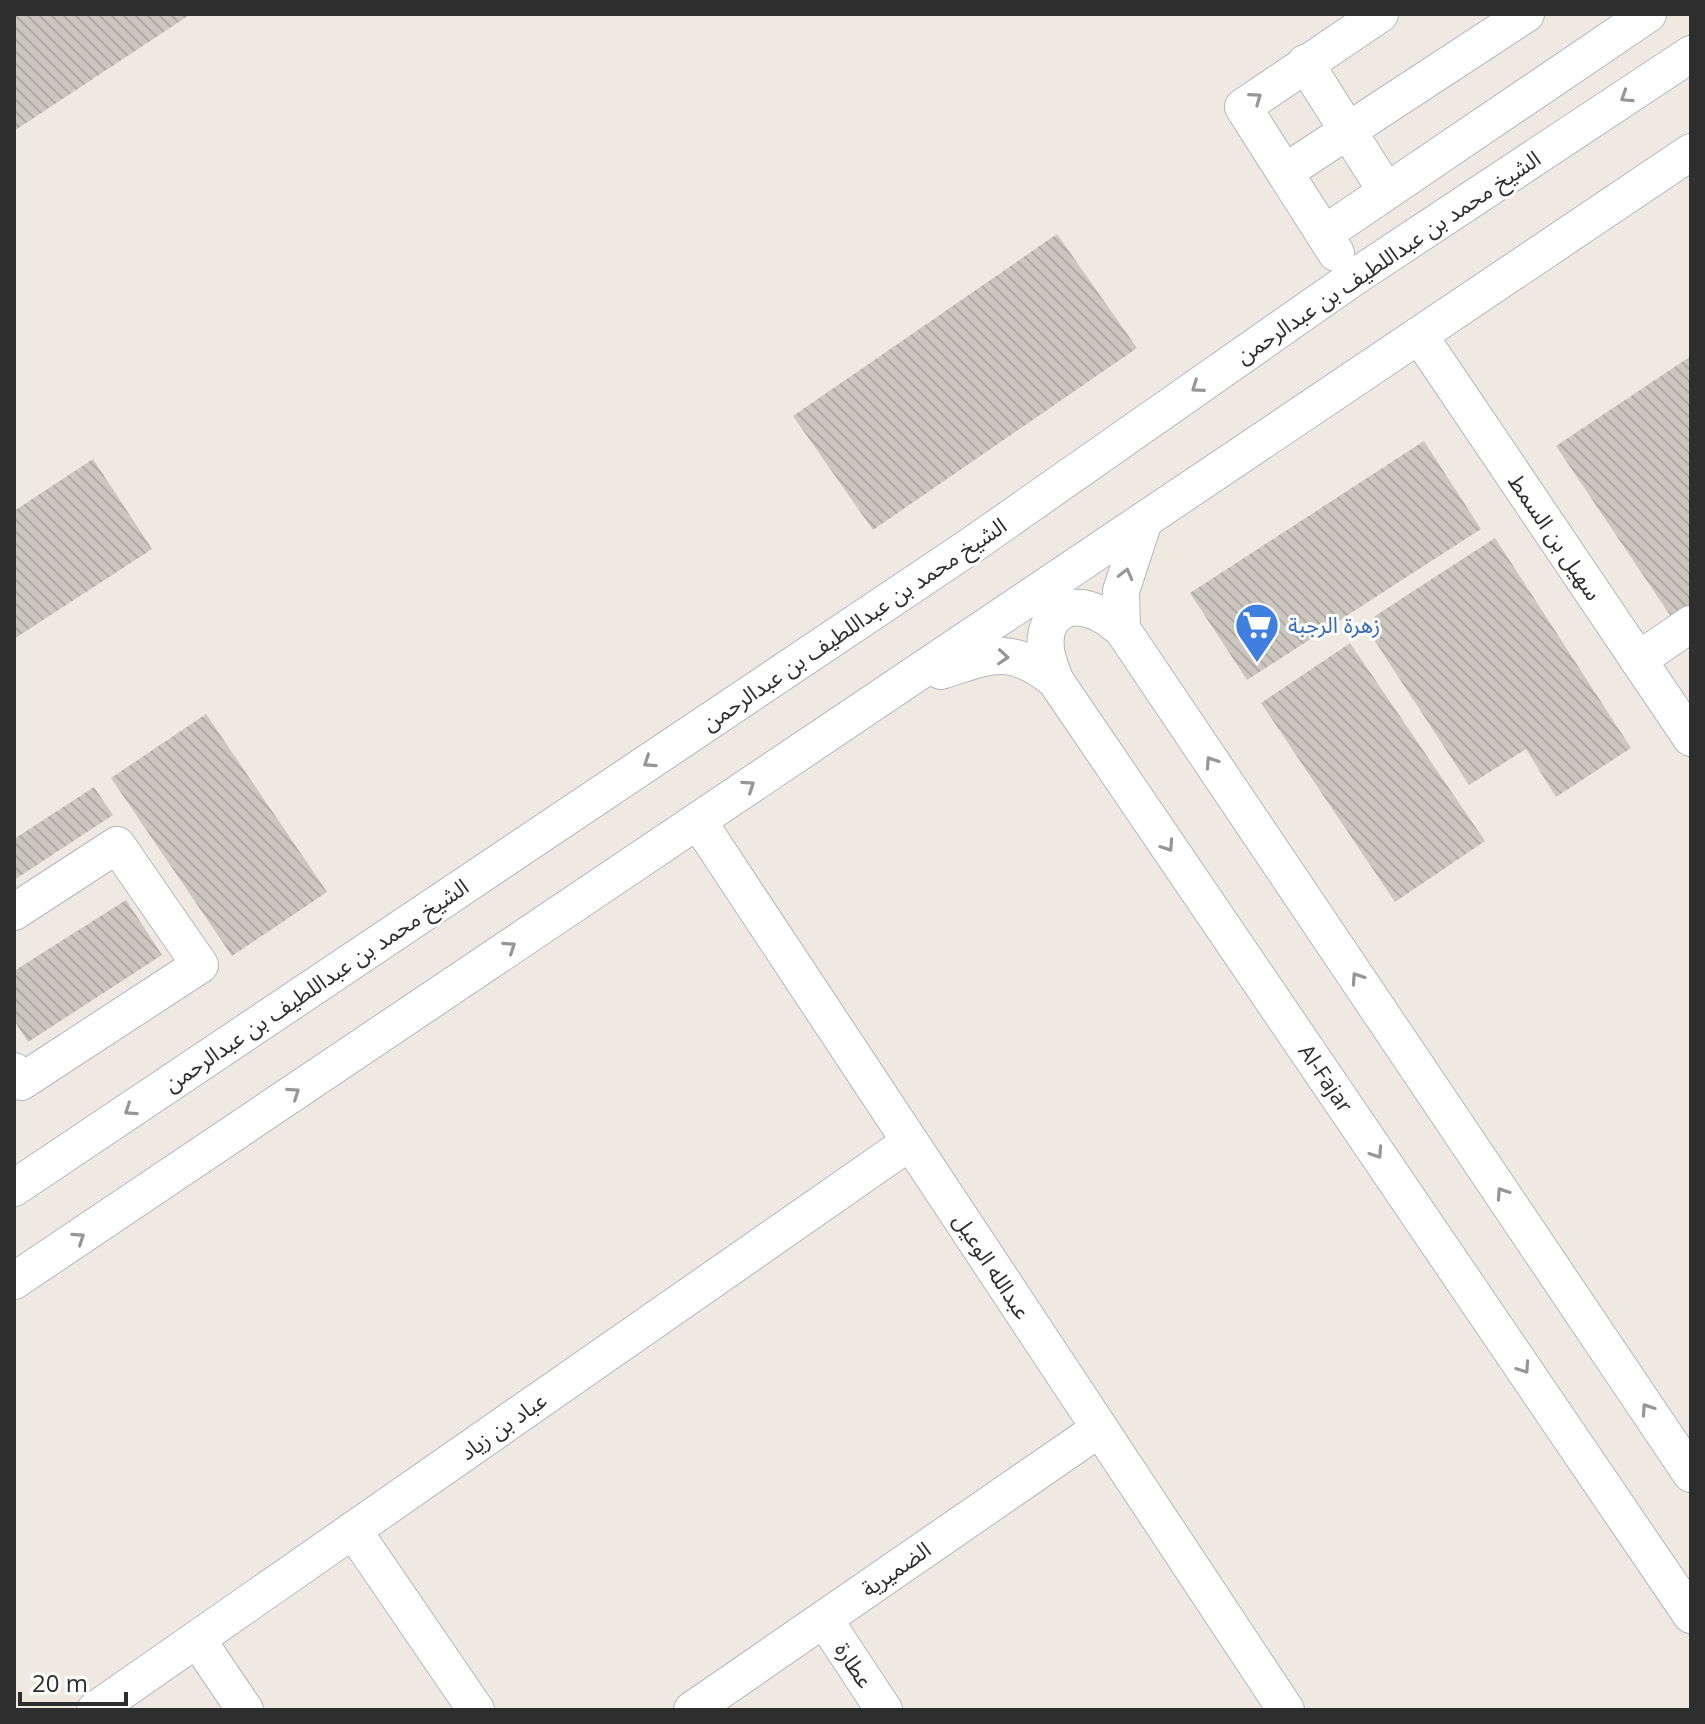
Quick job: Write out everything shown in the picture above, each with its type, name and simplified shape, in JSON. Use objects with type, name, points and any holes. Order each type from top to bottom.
[{"type":"street","points":[[1353,278],[1243,107],[1380,14]]},
{"type":"street","points":[[1285,172],[1526,14]]},
{"type":"street","points":[[1324,234],[1648,14]]},
{"type":"street","name":"الشيخ محمد بن عبداللطيف بن عبدالرحمن","points":[[14,1188],[969,547],[1353,278],[1691,54]]},
{"type":"street","points":[[1305,63],[1386,191]]},
{"type":"street","points":[[14,1281],[1691,152]]},
{"type":"street","name":"سهيل بن السمط","points":[[1419,335],[1691,738]]},
{"type":"street","points":[[1122,629],[1121,591],[1144,521]]},
{"type":"street","points":[[1055,680],[1046,651],[1046,634],[1052,617],[1061,609],[1077,607],[1097,612],[1122,629],[1691,1474]]},
{"type":"street","points":[[1638,660],[1691,624]]},
{"type":"street","name":"Al-Fajar","points":[[901,684],[994,654],[1020,658],[1039,667],[1055,680],[1691,1615]]},
{"type":"street","name":"عبدالله الوعيل","points":[[698,821],[1286,1710]]},
{"type":"street","points":[[14,912],[117,845],[200,965],[21,1082],[14,1071]]},
{"type":"street","name":"عباد بن زياد","points":[[95,1710],[910,1142]]},
{"type":"street","name":"الضميرية","points":[[692,1710],[1099,1429]]},
{"type":"street","points":[[353,1530],[476,1710]]},
{"type":"street","name":"عطارة","points":[[824,1619],[884,1710]]},
{"type":"street","points":[[197,1639],[245,1710]]},
{"type":"building","points":[[14,14],[191,14],[14,131]]},
{"type":"building","points":[[1057,234],[1137,348],[873,530],[793,416]]},
{"type":"building","points":[[1691,356],[1691,605],[1672,618],[1556,446]]},
{"type":"building","points":[[1424,441],[1481,529],[1247,680],[1190,593]]},
{"type":"building","points":[[93,459],[152,549],[14,639],[14,511]]},
{"type":"building","points":[[1495,538],[1631,748],[1556,797],[1526,749],[1469,785],[1371,635],[1375,616]]},
{"type":"building","points":[[1350,643],[1485,841],[1395,902],[1261,703]]},
{"type":"building","points":[[206,714],[327,892],[232,956],[111,778]]},
{"type":"building","points":[[94,787],[113,815],[14,880],[14,839]]},
{"type":"building","points":[[126,900],[162,955],[28,1042],[14,1020],[14,971]]},
{"type":"place","name":"زهرة الرجبة","points":[[1257,664]]}]
